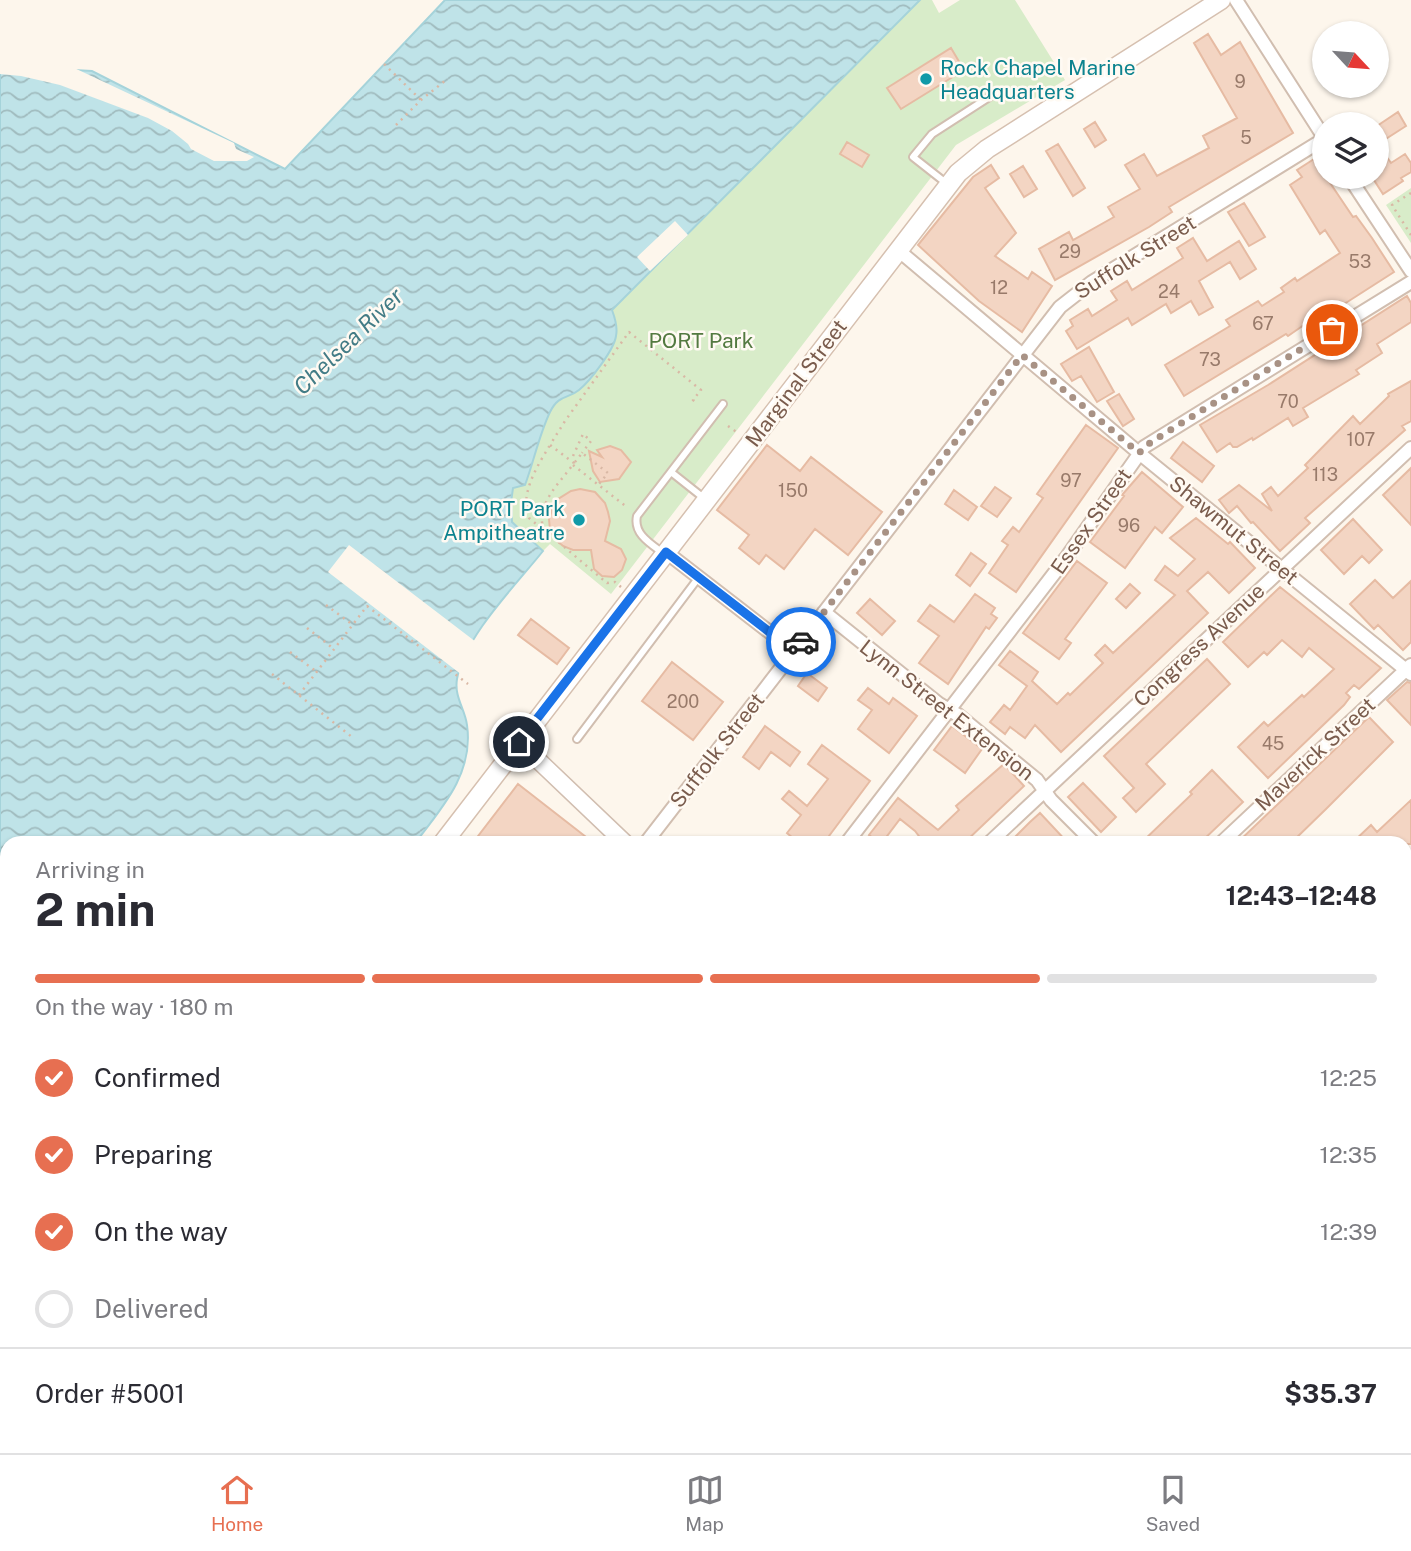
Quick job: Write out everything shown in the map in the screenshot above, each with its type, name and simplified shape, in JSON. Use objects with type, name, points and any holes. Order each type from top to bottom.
[{"type":"main road","name":"Marginal Street","points":[[448,836],[948,184],[972,159],[1221,0]]},
{"type":"street","points":[[1236,0],[1312,119]]},
{"type":"street","name":"Suffolk Street","points":[[651,836],[1060,307],[1081,289],[1312,147]]},
{"type":"street","points":[[1357,189],[1411,271]]},
{"type":"street","name":"Shawmut Street","points":[[898,250],[1139,453],[1409,669]]},
{"type":"street","name":"Essex Street","points":[[852,836],[1066,558],[1139,453],[1151,442],[1411,282]]},
{"type":"street","name":"Congress Avenue","points":[[996,836],[1411,448]]},
{"type":"street","points":[[665,553],[794,651]]},
{"type":"street","name":"Lynn Street Extension","points":[[824,612],[1037,780],[1087,836]]},
{"type":"street","name":"Maverick Street","points":[[1229,836],[1409,669]]},
{"type":"street","points":[[519,742],[618,836]]},
{"type":"lane","points":[[948,184],[913,157],[932,134],[997,92]]},
{"type":"lane","points":[[665,553],[638,531],[638,516],[723,404]]},
{"type":"lane","points":[[671,472],[706,500]]},
{"type":"lane","points":[[577,739],[699,577]]},
{"type":"path","points":[[384,64],[421,100]]},
{"type":"path","points":[[396,125],[446,80]]},
{"type":"path","points":[[1411,193],[1392,205],[1411,235]]},
{"type":"path","points":[[622,588],[615,582],[607,583],[529,519],[526,502],[534,473],[565,421],[629,332],[701,390],[693,400],[697,403]]},
{"type":"path","points":[[728,426],[738,433]]},
{"type":"path","points":[[544,530],[541,522],[543,509],[591,441],[583,435],[573,456]]},
{"type":"path","points":[[550,445],[638,516]]},
{"type":"path","points":[[582,453],[608,473],[598,485]]},
{"type":"path","points":[[326,604],[352,625]]},
{"type":"path","points":[[299,695],[367,606],[468,684]]},
{"type":"path","points":[[307,628],[334,649]]},
{"type":"path","points":[[290,652],[317,672]]},
{"type":"path","points":[[272,674],[352,737]]},
{"type":"green space","name":"PORT Park","points":[[920,0],[932,0],[939,13],[960,0],[1015,0],[1065,80],[956,145],[611,594],[550,544],[543,551],[512,522],[513,488],[525,485],[550,412],[557,402],[583,386],[594,371],[615,317],[612,310]]},
{"type":"green space","points":[[1411,188],[1411,243],[1386,205]]},
{"type":"water","name":"Chelsea River","points":[[445,0],[920,0],[612,310],[617,333],[606,357],[584,386],[553,406],[525,485],[513,488],[511,502],[512,522],[543,551],[492,612],[462,663],[456,685],[467,725],[466,759],[454,789],[421,836],[0,836],[0,66],[92,71],[285,169]]},
{"type":"pier","points":[[0,63],[70,66],[234,143],[236,149],[254,157],[247,161],[214,161],[191,149],[172,131],[148,118],[60,85],[0,74]]},
{"type":"pier","points":[[675,221],[688,235],[650,271],[637,257]]},
{"type":"pier","points":[[349,545],[476,642],[462,675],[328,572]]},
{"type":"building","points":[[1208,34],[1221,55],[1240,42],[1293,133],[1169,207],[1172,212],[1149,227],[1055,280],[1039,249],[1069,232],[1073,240],[1114,217],[1108,207],[1140,189],[1125,165],[1144,154],[1157,176],[1209,148],[1203,136],[1237,118],[1194,43]]},
{"type":"building","name":"Rock Chapel Marine Headquarters","points":[[951,48],[964,70],[901,109],[887,88]]},
{"type":"building","points":[[1398,112],[1406,126],[1389,137],[1389,118]]},
{"type":"building","points":[[1095,122],[1106,140],[1095,147],[1084,129]]},
{"type":"building","points":[[847,142],[869,155],[862,167],[840,154]]},
{"type":"building","points":[[1058,144],[1085,188],[1073,196],[1046,151]]},
{"type":"building","points":[[1405,154],[1411,163],[1411,172],[1401,178],[1403,181],[1383,194],[1380,189],[1389,189],[1389,160],[1391,163]]},
{"type":"building","points":[[1312,160],[1312,189],[1334,189],[1394,272],[1327,315],[1324,311],[1288,336],[1286,334],[1184,396],[1165,365],[1230,326],[1226,320],[1258,301],[1262,306],[1284,292],[1281,288],[1295,278],[1297,281],[1340,253],[1325,230],[1320,234],[1290,185],[1302,177],[1297,170]]},
{"type":"building","points":[[991,165],[999,178],[985,188],[1016,233],[995,256],[1028,279],[1032,272],[1052,286],[1022,332],[979,301],[918,245],[973,177]]},
{"type":"building","points":[[1023,166],[1037,189],[1024,197],[1010,174]]},
{"type":"building","points":[[1244,203],[1265,237],[1249,246],[1228,212]]},
{"type":"building","points":[[1193,238],[1207,261],[1239,241],[1256,269],[1240,279],[1230,262],[1199,281],[1213,307],[1199,315],[1191,301],[1171,313],[1166,304],[1132,325],[1128,318],[1077,349],[1066,331],[1073,326],[1070,320],[1088,309],[1092,316],[1117,300],[1111,291],[1127,281],[1132,290],[1183,258],[1177,248]]},
{"type":"building","points":[[1407,296],[1411,303],[1411,322],[1377,344],[1382,353],[1356,370],[1359,374],[1303,408],[1308,417],[1293,426],[1288,418],[1253,440],[1252,438],[1237,447],[1230,443],[1217,452],[1200,425]]},
{"type":"building","points":[[1089,347],[1114,392],[1097,402],[1081,376],[1072,381],[1061,364]]},
{"type":"building","points":[[1411,381],[1411,421],[1402,426],[1405,430],[1305,518],[1310,523],[1280,551],[1237,506],[1229,513],[1219,500],[1239,485],[1272,511],[1262,494],[1271,487],[1278,496],[1308,468],[1305,465],[1353,416],[1360,424],[1388,394]]},
{"type":"building","points":[[1119,394],[1134,419],[1123,426],[1107,401]]},
{"type":"building","points":[[1086,425],[1118,448],[1016,592],[989,573],[1008,545],[1002,541],[1013,527],[1019,532],[1043,498],[1037,494]]},
{"type":"building","points":[[1183,442],[1214,466],[1202,482],[1171,458]]},
{"type":"building","points":[[767,445],[800,471],[811,457],[882,512],[848,555],[815,529],[784,569],[766,555],[759,564],[739,548],[749,535],[717,510]]},
{"type":"building","points":[[610,446],[621,450],[631,462],[619,479],[600,482],[593,471],[589,451],[602,457],[597,450]]},
{"type":"building","points":[[1411,468],[1411,525],[1383,495]]},
{"type":"building","points":[[1142,472],[1183,507],[1162,533],[1155,527],[1125,568],[1090,542],[1124,496],[1122,495]]},
{"type":"building","points":[[995,487],[1011,498],[997,517],[981,506]]},
{"type":"building","name":"PORT Park Ampitheatre","points":[[580,489],[595,492],[605,503],[610,521],[605,541],[621,549],[626,559],[622,570],[614,577],[602,576],[594,569],[591,550],[573,550],[563,546],[550,530],[549,519],[555,501]]},
{"type":"building","points":[[954,490],[977,507],[968,520],[945,504]]},
{"type":"building","points":[[1196,518],[1228,544],[1230,542],[1255,568],[1229,593],[1208,572],[1187,591],[1208,613],[1061,752],[1035,725],[1025,738],[1010,727],[1005,734],[990,722],[1004,705],[1010,710],[1027,686],[999,665],[1010,651],[1038,672],[1032,681],[1057,704],[1103,663],[1095,655],[1105,645],[1113,653],[1175,595],[1155,580],[1165,566],[1178,576],[1195,559],[1170,538]]},
{"type":"building","points":[[1353,519],[1382,550],[1369,563],[1362,556],[1344,574],[1321,550]]},
{"type":"building","points":[[971,553],[986,564],[970,586],[956,575]]},
{"type":"building","points":[[1077,561],[1107,583],[1065,639],[1071,643],[1059,659],[1023,633]]},
{"type":"building","points":[[1375,580],[1393,598],[1411,581],[1411,642],[1403,650],[1378,625],[1374,629],[1350,604]]},
{"type":"building","points":[[1130,584],[1140,593],[1126,608],[1116,599]]},
{"type":"building","points":[[1280,587],[1381,668],[1359,689],[1354,685],[1346,693],[1350,697],[1344,705],[1268,778],[1238,747],[1264,722],[1268,726],[1334,669],[1309,648],[1302,657],[1282,640],[1267,655],[1264,652],[1248,667],[1223,642]]},
{"type":"building","points":[[975,594],[995,608],[991,614],[997,618],[989,629],[986,627],[948,684],[919,663],[939,636],[918,621],[930,605],[954,622]]},
{"type":"building","points":[[870,599],[895,621],[882,635],[857,613]]},
{"type":"building","points":[[531,619],[569,648],[557,664],[518,635]]},
{"type":"building","points":[[1207,659],[1230,684],[1146,764],[1165,784],[1136,812],[1123,798],[1134,788],[1104,756]]},
{"type":"building","points":[[672,662],[723,702],[693,740],[642,701]]},
{"type":"building","points":[[807,673],[827,688],[818,701],[798,686]]},
{"type":"building","points":[[1407,682],[1411,683],[1411,725],[1387,700]]},
{"type":"building","points":[[868,688],[889,704],[893,698],[917,716],[889,753],[858,729],[872,710],[858,700]]},
{"type":"building","points":[[1369,717],[1393,742],[1298,836],[1244,836]]},
{"type":"building","points":[[765,726],[800,752],[790,766],[771,752],[759,769],[743,757]]},
{"type":"building","points":[[952,726],[982,749],[965,773],[934,750]]},
{"type":"building","points":[[822,745],[870,781],[829,836],[791,836],[787,833],[801,815],[782,799],[789,791],[807,806],[828,779],[808,764]]},
{"type":"building","points":[[1004,764],[1024,786],[971,836],[919,836],[900,819],[887,836],[869,835],[898,798],[938,830],[959,810],[956,806]]},
{"type":"building","points":[[1212,770],[1243,802],[1207,836],[1148,836],[1192,794],[1190,792]]},
{"type":"building","points":[[1083,783],[1116,817],[1101,832],[1068,797]]},
{"type":"building","points":[[518,784],[585,836],[478,836]]},
{"type":"building","points":[[1411,800],[1411,836],[1359,836],[1371,825],[1377,832]]},
{"type":"building","points":[[1040,813],[1062,836],[1016,836]]},
{"type":"way so far","points":[[801,642],[1022,355],[1139,453],[1151,442],[1332,330]]},
{"type":"place","name":"Rock Chapel Marine Headquarters","points":[[926,79]]},
{"type":"place","name":"PORT Park Ampitheatre","points":[[579,520]]},
{"type":"route","points":[[519,742],[666,552],[794,651],[801,642]]}]
